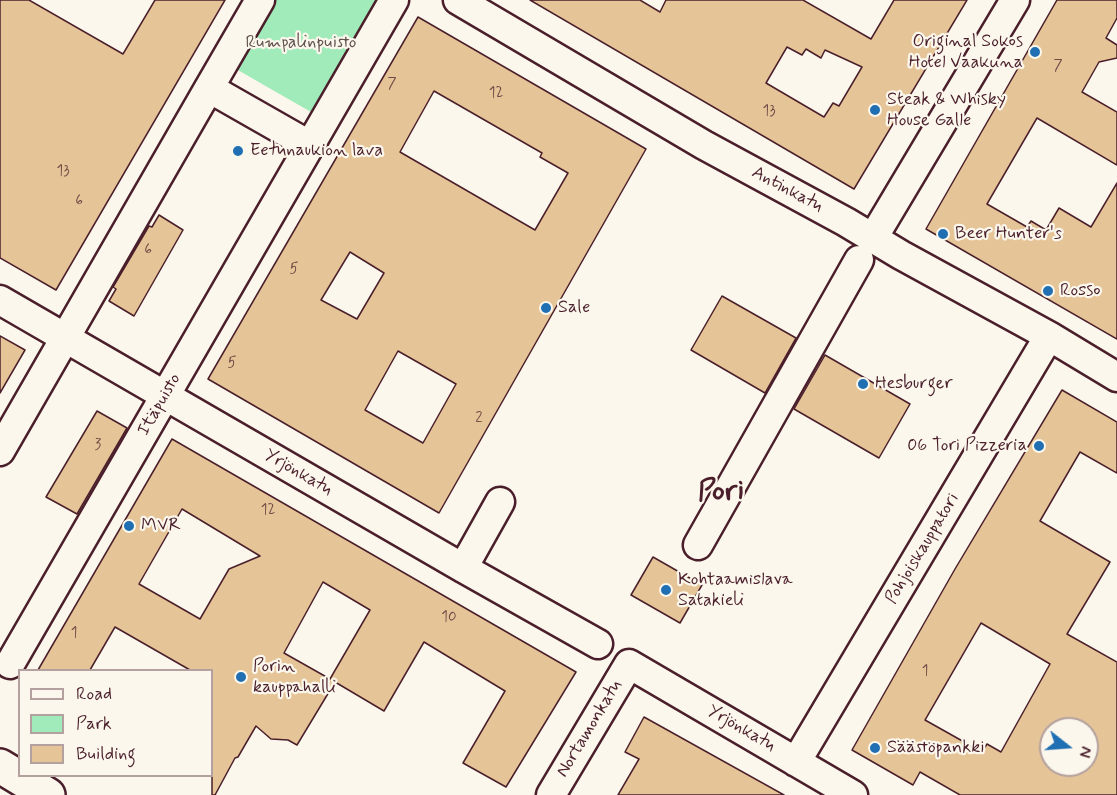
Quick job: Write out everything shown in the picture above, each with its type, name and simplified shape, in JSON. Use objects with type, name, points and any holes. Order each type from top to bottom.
[{"type":"main road","points":[[0,766],[18,777]]},
{"type":"main road","points":[[18,777],[48,795]]},
{"type":"street","points":[[0,451],[260,0]]},
{"type":"street","name":"Itäpuisto","points":[[3,667],[165,396],[394,0]]},
{"type":"street","name":"Antinkatu","points":[[458,0],[704,145],[866,249],[1049,336],[1117,377]]},
{"type":"street","points":[[698,545],[866,249],[1015,0]]},
{"type":"street","points":[[209,88],[309,145]]},
{"type":"street","name":"Yrjönkatu","points":[[0,300],[598,644]]},
{"type":"street","name":"Pohjoiskauppatori","points":[[796,762],[1049,336]]},
{"type":"street","points":[[463,568],[500,502]]},
{"type":"street","name":"Yrjönkatu","points":[[629,664],[853,795]]},
{"type":"street","name":"Nortamonkatu","points":[[551,795],[629,664]]},
{"type":"green space","name":"Rumpalinpuisto","points":[[276,0],[376,0],[311,112],[236,69]]},
{"type":"building","points":[[0,0],[29,0],[123,54],[155,0],[225,0],[56,290],[0,258]]},
{"type":"building","points":[[530,0],[640,0],[660,12],[666,0],[803,0],[871,39],[894,0],[967,0],[854,189]],"holes":[[[787,47],[802,55],[806,49],[821,58],[825,50],[862,67],[839,106],[833,103],[824,117],[766,83]]]},
{"type":"building","points":[[1057,0],[1117,0],[1117,18],[1106,38],[1117,45],[1117,58],[1099,62],[1082,92],[1117,112],[1117,165],[1037,118],[987,204],[1027,227],[1031,221],[1046,230],[1059,208],[1091,227],[1117,183],[1117,339],[926,229]]},
{"type":"building","points":[[418,17],[646,149],[439,513],[208,379]],"holes":[[[434,91],[542,153],[540,157],[568,173],[535,230],[400,152]],[[350,252],[384,273],[357,319],[321,300]],[[398,351],[456,384],[423,443],[365,410]]]},
{"type":"building","points":[[159,215],[183,230],[134,316],[109,301],[116,289],[113,287],[149,226],[152,227]]},
{"type":"building","points":[[722,296],[796,338],[765,393],[691,350]]},
{"type":"building","points":[[0,336],[25,350],[0,393]]},
{"type":"building","points":[[825,355],[910,404],[879,458],[794,409]]},
{"type":"building","points":[[1062,390],[1117,422],[1117,473],[1080,452],[1040,521],[1110,562],[1067,634],[1117,662],[1117,795],[960,795],[920,772],[913,785],[852,750],[955,569]],"holes":[[[981,623],[1050,664],[1001,752],[987,744],[982,752],[925,720]]]},
{"type":"building","points":[[97,411],[127,428],[77,514],[46,497]]},
{"type":"building","points":[[172,439],[576,672],[506,787],[463,763],[505,691],[424,642],[384,711],[335,682],[297,745],[288,740],[271,739],[256,726],[215,795],[212,795],[213,669],[188,669],[115,627],[91,669],[39,669]],"holes":[[[182,509],[260,556],[229,569],[200,619],[139,584]],[[323,582],[370,610],[330,679],[284,653]]]},
{"type":"building","name":"Kohtaamislava Satakieli","points":[[653,557],[702,585],[680,623],[631,595]]},
{"type":"building","points":[[644,717],[784,795],[618,795],[639,759],[625,752]]},
{"type":"place","name":"Original Sokos Hotel Vaakuna","points":[[1035,52]]},
{"type":"place","name":"Steak & Whisky House Galle","points":[[875,110]]},
{"type":"place","name":"Eetunaukion lava","points":[[238,151]]},
{"type":"place","name":"Beer Hunter's","points":[[943,234]]},
{"type":"place","name":"Rosso","points":[[1048,291]]},
{"type":"place","name":"Sale","points":[[546,308]]},
{"type":"place","name":"Hesburger","points":[[863,384]]},
{"type":"place","name":"06 Tori Pizzeria","points":[[1039,446]]},
{"type":"place","name":"MVR","points":[[129,526]]},
{"type":"place","name":"Kohtaamislava Satakieli","points":[[666,590]]},
{"type":"place","name":"Porin kauppahalli","points":[[241,677]]},
{"type":"place","name":"Säästöpankki","points":[[875,748]]},
{"type":"district","name":"Pori","points":[[721,493]]}]
